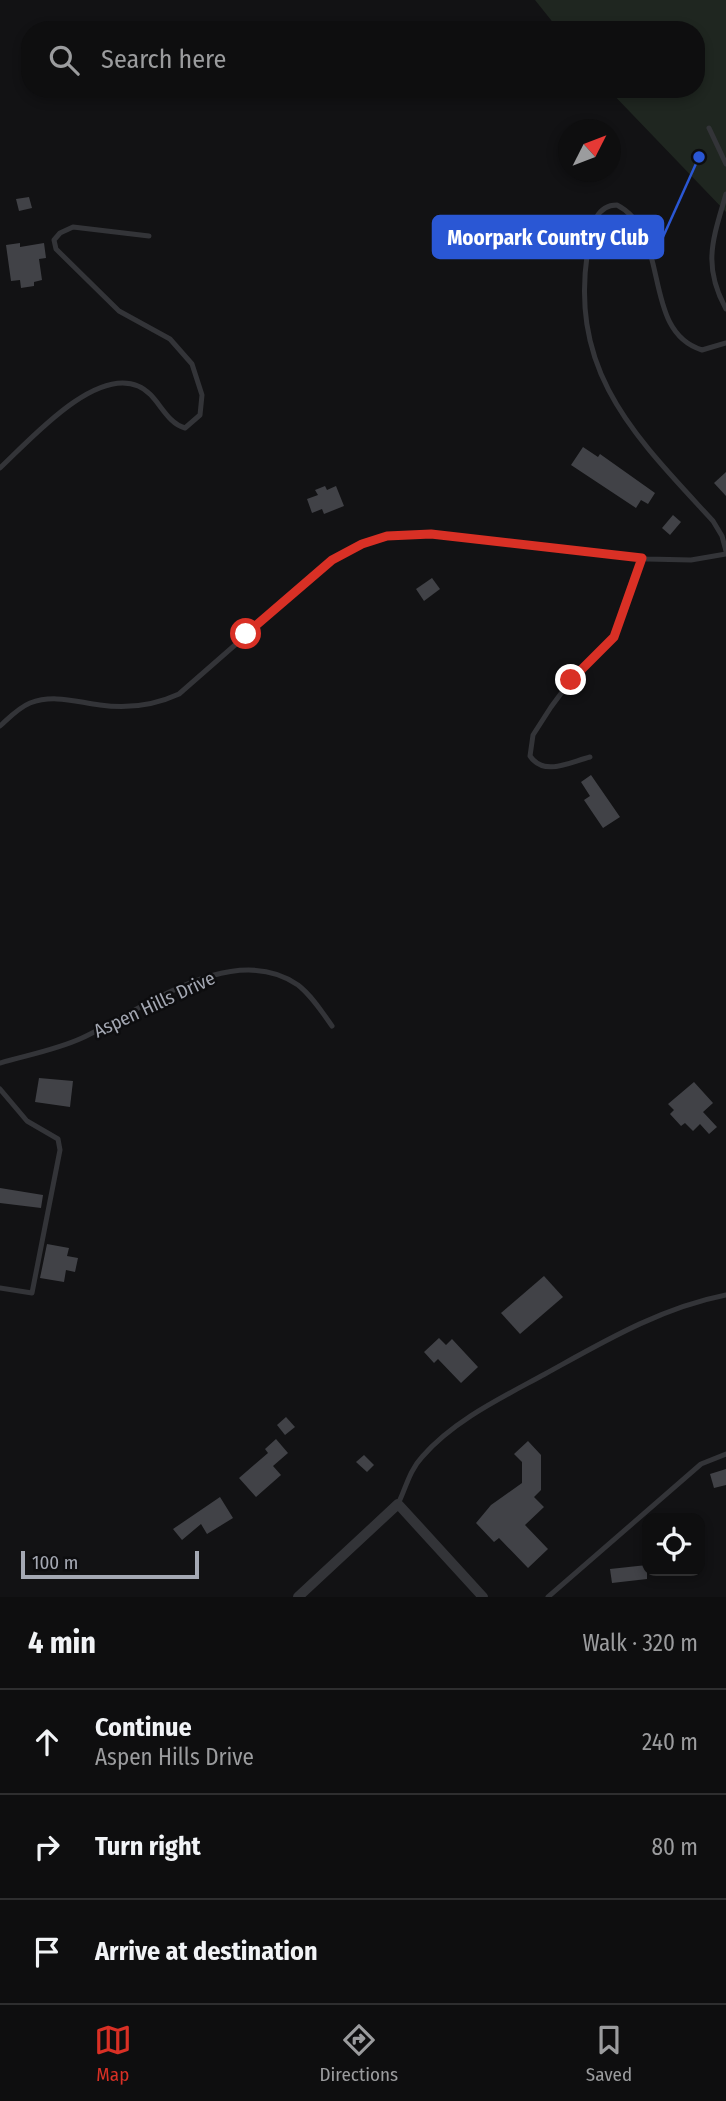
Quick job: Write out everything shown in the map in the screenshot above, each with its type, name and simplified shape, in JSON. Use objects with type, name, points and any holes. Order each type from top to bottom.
[{"type":"street","points":[[298,1597],[398,1504],[483,1597]]},
{"type":"lane","points":[[709,128],[726,164]]},
{"type":"lane","points":[[726,194],[710,266],[716,291],[726,309]]},
{"type":"lane","points":[[0,726],[22,707],[54,698],[137,707],[161,702],[179,694],[325,565],[369,541],[397,535],[431,534],[642,558],[691,560],[726,553],[724,534],[623,418],[594,359],[584,301],[586,260],[592,226],[600,211],[617,205],[637,220],[646,239],[664,305],[681,338],[702,350],[726,343]]},
{"type":"lane","points":[[0,468],[74,402],[93,390],[108,385],[128,383],[139,386],[153,397],[178,426],[185,428],[201,415],[202,395],[192,364],[170,340],[119,311],[56,249],[54,240],[60,233],[73,227],[149,236]]},
{"type":"lane","points":[[590,757],[552,768],[539,766],[530,756],[531,743],[571,680],[614,637],[642,558]]},
{"type":"lane","name":"Aspen Hills Drive","points":[[0,1063],[80,1039],[177,990],[227,971],[257,970],[290,981],[306,993],[332,1026]]},
{"type":"lane","points":[[0,1088],[27,1121],[58,1139],[60,1150],[32,1293],[0,1288]]},
{"type":"lane","points":[[398,1504],[414,1466],[434,1444],[518,1389],[646,1321],[674,1309],[726,1295]]},
{"type":"lane","points":[[548,1597],[701,1464],[726,1454]]},
{"type":"shaded area","points":[[535,0],[726,0],[726,212],[617,98],[705,98],[705,21],[552,21]]},
{"type":"building","points":[[29,197],[32,208],[19,211],[16,199]]},
{"type":"building","points":[[20,243],[20,247],[44,243],[46,258],[39,259],[42,280],[34,282],[34,286],[21,288],[20,280],[11,281],[6,245]]},
{"type":"building","points":[[583,447],[598,457],[600,454],[655,493],[648,504],[641,500],[636,508],[571,465]]},
{"type":"building","points":[[726,472],[726,496],[714,483]]},
{"type":"building","points":[[325,486],[327,490],[336,486],[344,506],[324,514],[322,509],[312,513],[307,499],[318,495],[315,490]]},
{"type":"building","points":[[673,515],[681,522],[670,535],[662,528]]},
{"type":"building","points":[[432,578],[440,589],[424,601],[416,589]]},
{"type":"building","points":[[591,775],[620,817],[603,828],[584,800],[590,796],[581,782]]},
{"type":"building","points":[[39,1078],[73,1081],[70,1107],[35,1102]]},
{"type":"building","points":[[694,1082],[713,1103],[703,1112],[717,1127],[709,1134],[700,1124],[693,1131],[685,1123],[681,1126],[670,1114],[674,1110],[668,1104]]},
{"type":"building","points":[[0,1188],[43,1195],[41,1208],[0,1203]]},
{"type":"building","points":[[47,1244],[69,1248],[67,1256],[78,1258],[75,1272],[66,1270],[64,1282],[40,1278]]},
{"type":"building","points":[[544,1276],[563,1297],[520,1334],[501,1313]]},
{"type":"building","points":[[439,1338],[446,1345],[452,1339],[478,1367],[461,1383],[438,1359],[434,1363],[424,1352]]},
{"type":"building","points":[[286,1417],[295,1427],[285,1435],[277,1425]]},
{"type":"building","points":[[276,1439],[288,1453],[273,1466],[281,1475],[256,1497],[239,1478],[268,1453],[265,1449]]},
{"type":"building","points":[[528,1441],[541,1455],[541,1490],[534,1497],[544,1507],[525,1525],[548,1549],[528,1568],[499,1538],[494,1542],[476,1523],[491,1505],[522,1483],[522,1462],[514,1454]]},
{"type":"building","points":[[364,1455],[374,1465],[367,1472],[356,1462]]},
{"type":"building","points":[[726,1469],[726,1485],[714,1488],[710,1474]]},
{"type":"building","points":[[220,1497],[233,1518],[207,1534],[201,1524],[182,1540],[173,1529]]},
{"type":"building","points":[[642,1566],[642,1576],[647,1576],[647,1579],[612,1583],[610,1569]]},
{"type":"place","name":"Moorpark Country Club","points":[[699,157]]},
{"type":"route","points":[[246,634],[332,560],[362,544],[387,536],[431,534],[642,558],[614,637],[571,680]]}]
